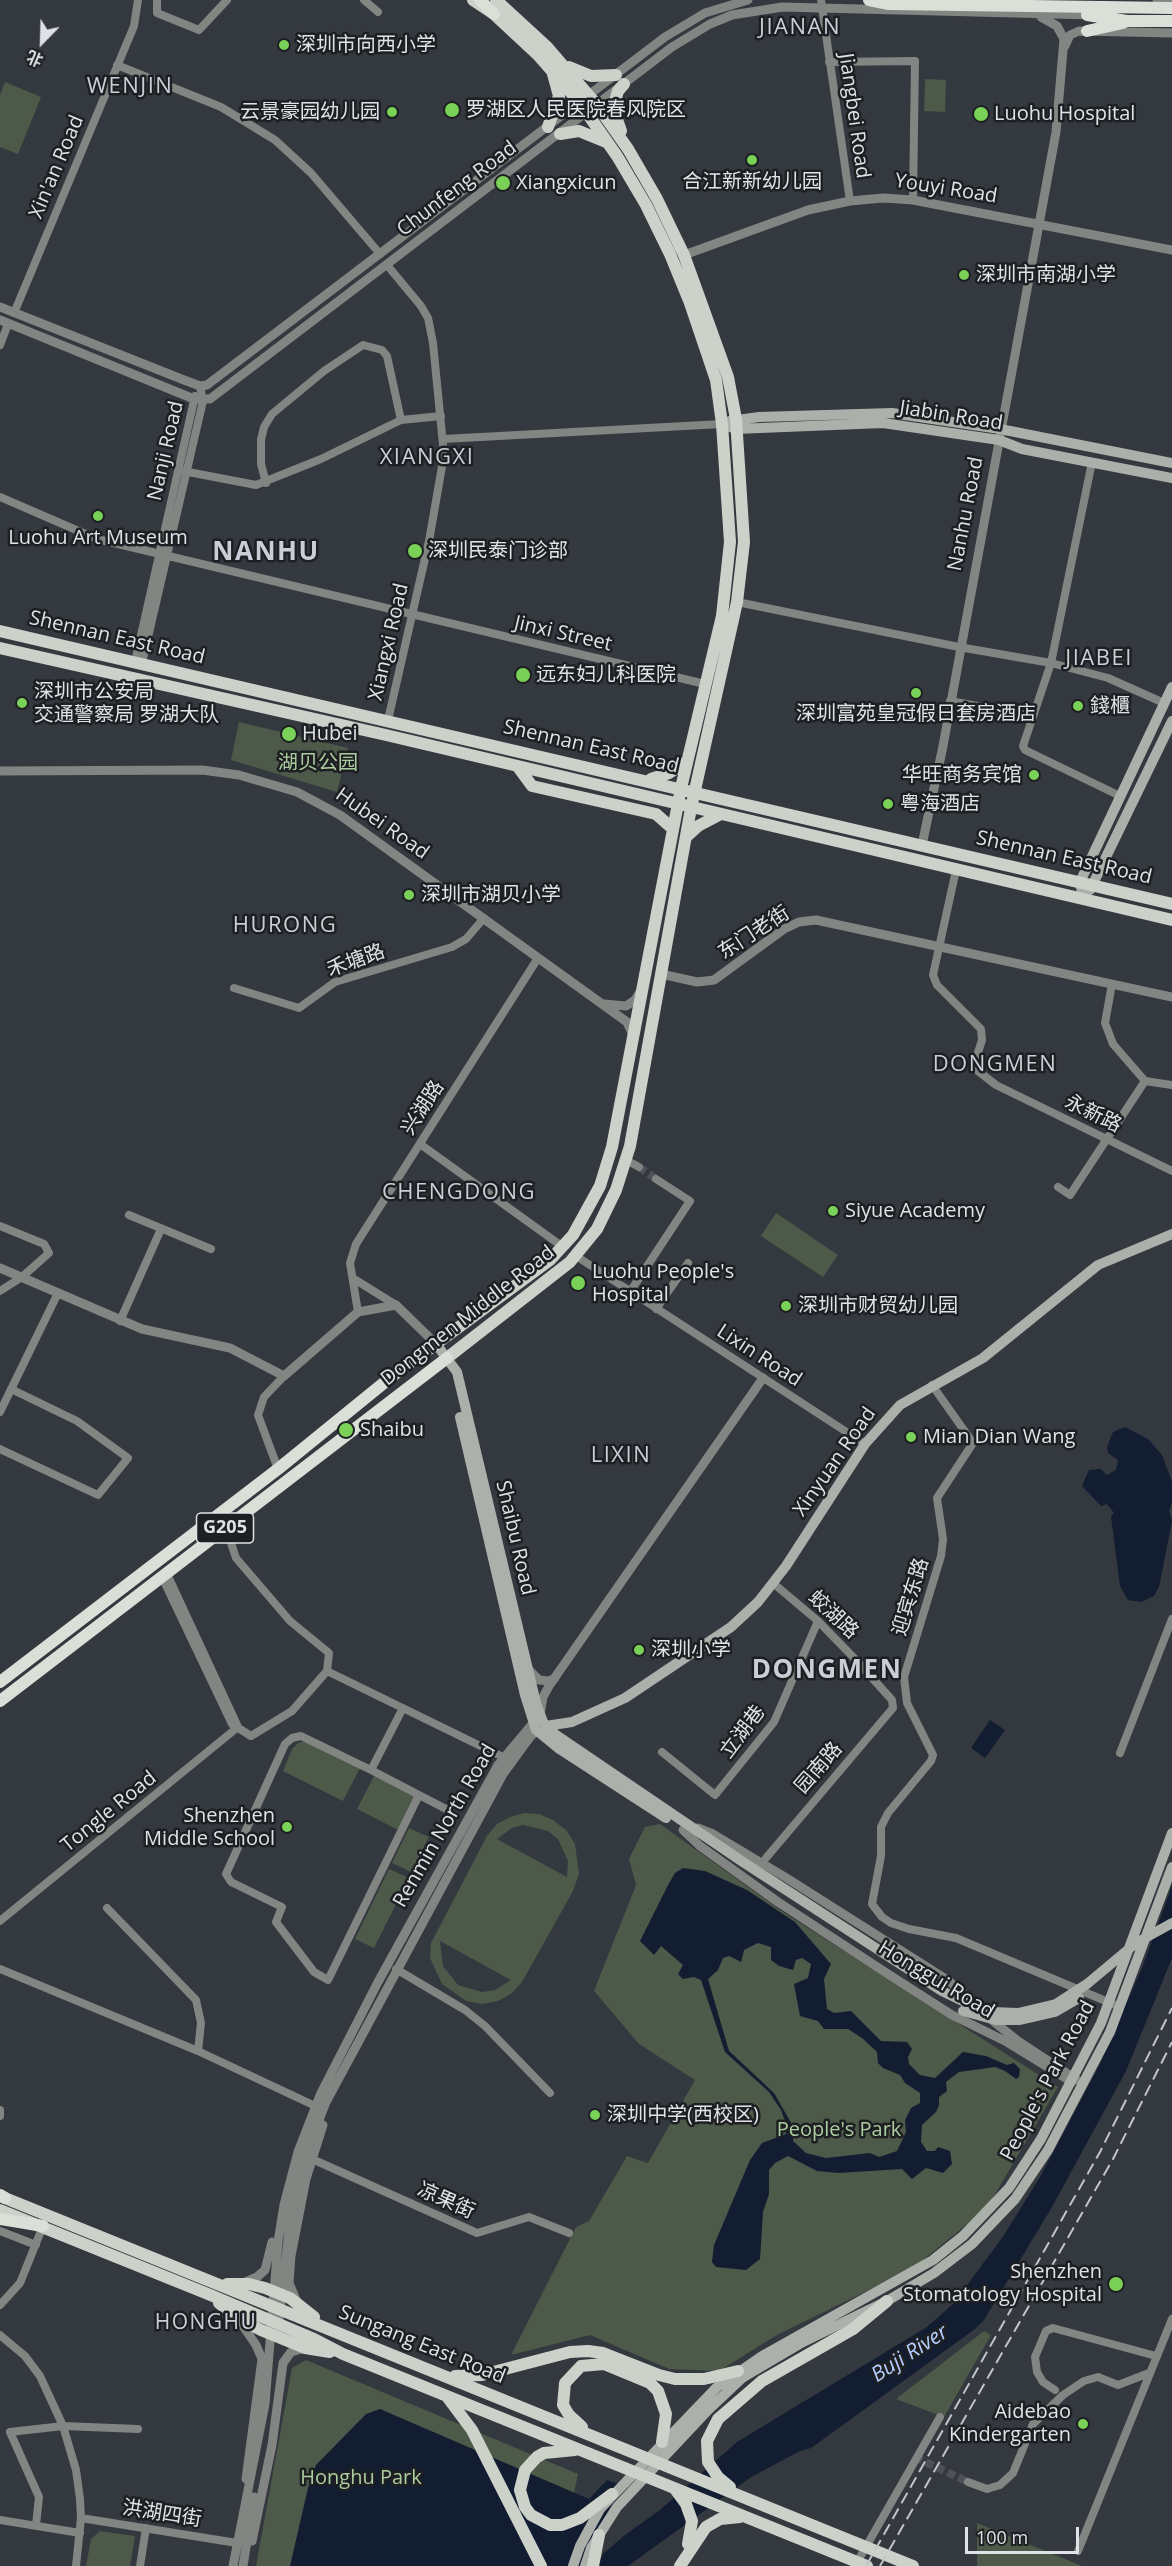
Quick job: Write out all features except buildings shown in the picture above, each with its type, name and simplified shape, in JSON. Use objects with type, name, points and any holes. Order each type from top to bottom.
[{"type":"highway","points":[[480,0],[494,14]]},
{"type":"highway","points":[[869,0],[889,4],[1172,9]]},
{"type":"highway","points":[[1087,15],[1136,21],[1172,21]]},
{"type":"highway","points":[[1087,31],[1136,21]]},
{"type":"highway","name":"Dongmen Middle Road","points":[[0,1682],[436,1344]]},
{"type":"highway","name":"Dongmen Middle Road","points":[[0,1701],[447,1358]]},
{"type":"highway","points":[[0,2220],[43,2226]]},
{"type":"main road","points":[[473,0],[494,14],[556,66],[591,76],[620,80],[613,108],[628,149]]},
{"type":"main road","points":[[496,0],[628,149]]},
{"type":"main road","points":[[548,127],[559,96],[556,66]]},
{"type":"main road","name":"Dongmen Middle Road","points":[[436,1344],[541,1268],[563,1247],[589,1209],[607,1165],[677,804],[722,616],[729,566],[730,514],[716,380],[690,303],[646,205],[588,104]]},
{"type":"main road","points":[[560,134],[579,131],[592,134],[610,145]]},
{"type":"main road","name":"Dongmen Middle Road","points":[[447,1358],[555,1276],[576,1256],[602,1220],[626,1160],[691,808],[737,603],[744,542],[736,424],[728,377],[717,341],[684,255],[657,199],[628,149]]},
{"type":"main road","name":"Jiabin Road","points":[[722,424],[883,423],[1000,435],[1172,463]]},
{"type":"main road","name":"Jiabin Road","points":[[1000,435],[1022,448],[1172,478]]},
{"type":"main road","name":"Shennan East Road","points":[[0,631],[641,778],[1172,904]]},
{"type":"main road","name":"Shennan East Road","points":[[0,648],[1172,920]]},
{"type":"main road","points":[[1083,899],[1080,882],[1172,687]]},
{"type":"main road","points":[[1083,899],[1093,885],[1172,720]]},
{"type":"main road","points":[[641,778],[663,776],[687,761]]},
{"type":"main road","points":[[701,764],[704,782],[710,790],[722,797]]},
{"type":"main road","points":[[518,767],[532,786],[656,814],[673,829]]},
{"type":"main road","points":[[686,837],[705,820],[719,814]]},
{"type":"main road","name":"Xinyuan Road","points":[[539,1723],[567,1724],[625,1698],[731,1628],[773,1583],[865,1444],[900,1405],[983,1358],[1098,1265],[1172,1234]]},
{"type":"main road","name":"Shaibu Road","points":[[436,1344],[457,1372],[528,1668],[539,1723]]},
{"type":"main road","name":"Shaibu Road","points":[[447,1358],[539,1723]]},
{"type":"main road","name":"Honggui Road","points":[[539,1723],[558,1748],[685,1827],[945,2001],[968,2013],[996,2020],[1034,2018],[1067,2006],[1146,1945],[1172,1930]]},
{"type":"main road","name":"People's Park Road","points":[[573,2566],[590,2525],[612,2494],[711,2392],[738,2371],[801,2333],[906,2277],[963,2236],[999,2200],[1023,2169],[1072,2080],[1109,2003],[1172,1833]]},
{"type":"main road","name":"Honggui Road","points":[[741,1864],[954,1998],[992,2012],[1018,2013],[1056,2004],[1087,1984],[1136,1943],[1172,1923]]},
{"type":"main road","name":"People's Park Road","points":[[585,2566],[599,2535],[631,2491],[708,2410],[742,2378],[803,2342],[887,2301],[951,2261],[995,2222],[1033,2175],[1083,2086],[1120,2007],[1172,1867]]},
{"type":"main road","name":"Sungang East Road","points":[[1,2196],[913,2566]]},
{"type":"main road","name":"Sungang East Road","points":[[0,2210],[208,2294],[344,2354],[867,2566]]},
{"type":"main road","points":[[222,2284],[265,2288],[301,2306],[327,2327]]},
{"type":"main road","points":[[208,2294],[237,2318],[305,2348],[344,2354]]},
{"type":"main road","points":[[743,2496],[718,2478],[708,2462],[706,2452],[712,2425],[748,2392],[779,2370],[853,2329],[887,2301]]},
{"type":"main road","points":[[444,2376],[482,2375],[570,2352],[588,2350],[603,2353],[675,2379],[704,2379],[738,2371]]},
{"type":"main road","points":[[592,2435],[569,2415],[563,2405],[562,2394],[565,2383],[581,2366],[604,2364],[650,2383],[658,2391],[666,2414],[662,2442]]},
{"type":"main road","points":[[442,2393],[464,2417],[541,2566]]},
{"type":"main road","points":[[583,2451],[544,2453],[537,2457],[525,2470],[520,2490],[525,2507],[539,2522],[550,2525],[571,2523],[612,2494]]},
{"type":"main road","points":[[674,2488],[688,2508],[693,2528],[688,2543],[674,2566]]},
{"type":"main road","points":[[680,2566],[700,2533],[710,2523],[726,2518],[751,2519]]},
{"type":"main road","points":[[593,2566],[599,2535]]},
{"type":"street","name":"Xin'an Road","points":[[14,313],[137,17],[138,0]]},
{"type":"street","points":[[157,0],[157,13],[199,30],[227,0]]},
{"type":"street","points":[[364,0],[378,12]]},
{"type":"street","name":"Chunfeng Road","points":[[200,386],[223,375],[548,127],[588,104],[620,80],[685,24],[728,4],[748,0]]},
{"type":"street","points":[[1157,0],[1172,0]]},
{"type":"street","name":"Chunfeng Road","points":[[620,80],[692,34],[732,15],[782,7],[822,4],[1032,15],[1172,15]]},
{"type":"street","name":"Jiangbei Road","points":[[822,4],[850,201]]},
{"type":"street","points":[[1032,15],[1057,26],[1062,34],[1064,48]]},
{"type":"street","points":[[1064,48],[1072,33],[1087,31],[1172,33]]},
{"type":"street","name":"Nanhu Road","points":[[922,845],[1056,132],[1064,48]]},
{"type":"street","points":[[829,62],[915,61],[913,200]]},
{"type":"street","points":[[117,65],[221,107],[275,140],[311,173],[380,254]]},
{"type":"street","name":"Chunfeng Road","points":[[198,400],[226,390],[560,134],[588,104]]},
{"type":"street","name":"Youyi Road","points":[[684,255],[788,216],[850,201],[883,198],[913,200],[1172,250]]},
{"type":"street","name":"Xiangxi Road","points":[[387,265],[422,306],[428,318],[443,439],[442,473],[413,616],[388,720]]},
{"type":"street","points":[[0,307],[200,386]]},
{"type":"street","points":[[0,345],[4,322],[198,400]]},
{"type":"street","points":[[266,483],[261,464],[261,440],[264,427],[272,414],[324,371],[363,345],[382,350],[387,356],[401,420]]},
{"type":"street","name":"Nanji Road","points":[[139,662],[200,386]]},
{"type":"street","points":[[182,471],[247,484],[266,483],[401,420],[441,416]]},
{"type":"street","name":"Jiabin Road","points":[[443,439],[722,424]]},
{"type":"street","points":[[1092,462],[1051,663],[1023,743],[1025,750],[1120,796]]},
{"type":"street","name":"Jinxi Street","points":[[0,497],[88,536],[413,616],[705,684]]},
{"type":"street","points":[[737,603],[1051,663],[1108,678],[1164,703]]},
{"type":"street","points":[[950,701],[1032,716]]},
{"type":"street","name":"Hubei Road","points":[[0,771],[182,769],[239,775],[280,785],[340,815],[628,1023],[633,1036]]},
{"type":"street","name":"永新路","points":[[956,870],[937,947],[933,969],[934,981],[981,1029],[982,1040],[975,1062],[978,1071],[996,1085],[1172,1171]]},
{"type":"street","name":"禾塘路","points":[[234,988],[299,1008],[335,982],[452,947],[466,939],[483,918]]},
{"type":"street","name":"东门老街","points":[[661,974],[697,982],[714,980],[784,929],[808,920],[828,921],[937,947],[1172,997]]},
{"type":"street","name":"兴湖路","points":[[358,1312],[351,1263],[354,1247],[538,958]]},
{"type":"street","points":[[1112,984],[1104,1023],[1113,1044],[1145,1081],[1172,1085]]},
{"type":"street","points":[[599,1002],[626,1006],[636,1000],[641,990]]},
{"type":"street","points":[[1058,1187],[1070,1194],[1145,1081]]},
{"type":"street","points":[[420,1144],[563,1247]]},
{"type":"street","points":[[626,1160],[639,1167]]},
{"type":"street","points":[[630,1292],[690,1201],[656,1179]]},
{"type":"street","points":[[129,1215],[211,1249]]},
{"type":"street","points":[[0,1226],[48,1248],[47,1256],[0,1292]]},
{"type":"street","points":[[120,1321],[161,1229]]},
{"type":"street","name":"Lixin Road","points":[[576,1256],[865,1444]]},
{"type":"street","points":[[656,1309],[688,1263]]},
{"type":"street","points":[[0,1268],[142,1329],[230,1348],[284,1376]]},
{"type":"street","points":[[354,1279],[396,1305],[436,1344]]},
{"type":"street","points":[[0,1412],[58,1293]]},
{"type":"street","points":[[278,1468],[258,1415],[264,1397],[284,1376],[358,1312],[396,1305]]},
{"type":"street","name":"Renmin North Road","points":[[309,2133],[503,1774],[539,1723],[543,1697],[763,1378]]},
{"type":"street","name":"迎宾东路","points":[[932,1385],[973,1443],[937,1498],[943,1539],[941,1556],[904,1677],[908,1703],[933,1755],[931,1761],[888,1813],[880,1827],[880,1856],[872,1904],[882,1917],[891,1923],[956,1938],[1120,2007]]},
{"type":"street","points":[[0,1449],[98,1495],[128,1458],[77,1421],[11,1389]]},
{"type":"street","points":[[165,1575],[232,1724],[251,1736],[292,1711],[327,1671],[330,1653],[290,1621],[236,1558],[226,1528]]},
{"type":"street","name":"蛟湖路","points":[[773,1583],[818,1621],[892,1700]]},
{"type":"street","points":[[1120,1753],[1172,1619]]},
{"type":"street","name":"立湖巷","points":[[662,1752],[715,1796],[774,1722],[818,1621]]},
{"type":"street","points":[[528,1668],[539,1680],[549,1681],[555,1678]]},
{"type":"street","points":[[327,1671],[503,1757]]},
{"type":"street","name":"园南路","points":[[766,1858],[893,1708],[892,1700]]},
{"type":"street","points":[[371,1770],[402,1708]]},
{"type":"street","name":"Renmin North Road","points":[[309,2133],[330,2074],[503,1757],[539,1723]]},
{"type":"street","name":"Tongle Road","points":[[0,1921],[238,1727]]},
{"type":"street","points":[[419,1795],[328,1980],[314,1972],[276,1922],[282,1907],[231,1882],[226,1874],[285,1744],[292,1738],[301,1736],[371,1770],[446,1809]]},
{"type":"street","name":"Honggui Road","points":[[741,1864],[903,1952],[960,1990],[989,2019],[1072,2080]]},
{"type":"street","name":"Honggui Road","points":[[741,1864],[888,1974],[952,2015],[1005,2041],[1083,2086]]},
{"type":"street","points":[[107,1908],[196,2000],[201,2024],[198,2052]]},
{"type":"street","points":[[0,1969],[198,2052],[311,2104]]},
{"type":"street","points":[[396,1969],[473,2016],[550,2093]]},
{"type":"street","points":[[239,2284],[260,2276],[268,2266],[284,2183],[311,2104],[330,2074]]},
{"type":"street","points":[[301,2306],[292,2295],[289,2277],[296,2225],[312,2159],[334,2086]]},
{"type":"street","points":[[0,2110],[0,2116]]},
{"type":"street","points":[[243,2566],[290,2214],[309,2133]]},
{"type":"street","name":"凉果街","points":[[312,2159],[477,2233],[529,2217],[569,2233]]},
{"type":"street","points":[[0,2305],[20,2283],[43,2226]]},
{"type":"street","points":[[0,2231],[36,2245]]},
{"type":"street","points":[[237,2318],[249,2333],[262,2359]]},
{"type":"street","points":[[1078,2551],[1172,2319]]},
{"type":"street","points":[[1055,2390],[1043,2382],[1037,2373],[1034,2354],[1046,2331],[1053,2328],[1156,2356]]},
{"type":"street","points":[[0,2335],[24,2356],[40,2376],[63,2426],[76,2470],[81,2518],[76,2566]]},
{"type":"street","points":[[233,2566],[262,2359],[268,2350],[275,2348],[279,2351],[283,2363],[266,2473],[243,2566]]},
{"type":"street","points":[[283,2363],[291,2352],[305,2348]]},
{"type":"street","points":[[968,2482],[987,2489],[1000,2485],[1013,2473],[1033,2424],[1063,2395],[1084,2381],[1098,2377],[1118,2385],[1149,2373]]},
{"type":"street","points":[[855,2566],[940,2417]]},
{"type":"street","points":[[36,2525],[39,2497],[10,2432],[63,2426],[138,2429]]},
{"type":"street","points":[[237,2543],[262,2436]]},
{"type":"street","name":"洪湖四街","points":[[81,2518],[237,2543]]},
{"type":"street","points":[[0,2520],[80,2533]]},
{"type":"street","points":[[140,2566],[146,2528]]},
{"type":"green space","points":[[925,79],[946,80],[945,112],[924,111]]},
{"type":"green space","points":[[5,82],[41,97],[18,154],[0,147],[0,95]]},
{"type":"green space","name":"湖贝公园","points":[[239,722],[348,748],[337,792],[231,760]]},
{"type":"green space","points":[[776,1213],[838,1255],[823,1277],[761,1236]]},
{"type":"green space","points":[[305,1741],[360,1768],[343,1801],[283,1771],[292,1749],[298,1743]]},
{"type":"green space","points":[[374,1776],[415,1797],[398,1830],[357,1809]]},
{"type":"green space","points":[[524,1813],[539,1814],[553,1820],[567,1831],[575,1844],[579,1874],[573,1891],[522,1982],[512,1993],[498,2001],[482,2004],[466,2001],[442,1984],[430,1958],[431,1943],[487,1836],[497,1824]],"holes":[[[523,1825],[548,1831],[558,1839],[568,1861],[567,1877],[497,1839],[512,1828]],[[440,1941],[511,1980],[495,1990],[482,1992],[458,1985],[443,1966]]]},
{"type":"green space","name":"People's Park","points":[[660,1824],[783,1912],[1058,2087],[987,2208],[912,2269],[777,2335],[719,2371],[669,2369],[590,2335],[511,2355],[576,2227],[589,2221],[627,2156],[648,2163],[695,2080],[639,2044],[594,1991],[636,1885],[629,1859],[645,1827]]},
{"type":"green space","points":[[409,1828],[429,1837],[411,1872],[392,1863]]},
{"type":"green space","points":[[389,1869],[409,1878],[374,1948],[355,1939]]},
{"type":"green space","points":[[984,2331],[991,2335],[944,2417],[896,2399]]},
{"type":"green space","name":"Honghu Park","points":[[306,2360],[578,2474],[559,2566],[256,2566],[292,2368]]},
{"type":"green space","points":[[977,2523],[1082,2566],[977,2566]]},
{"type":"green space","points":[[100,2531],[135,2536],[130,2566],[86,2566],[91,2539]]},
{"type":"water","points":[[1125,1427],[1148,1439],[1162,1455],[1172,1482],[1172,1503],[1169,1510],[1172,1521],[1159,1587],[1154,1596],[1141,1602],[1128,1600],[1120,1586],[1111,1516],[1114,1513],[1107,1504],[1101,1506],[1082,1486],[1089,1470],[1101,1469],[1107,1475],[1116,1470],[1118,1460],[1108,1453],[1107,1447],[1113,1432]]},
{"type":"water","points":[[990,1720],[1005,1730],[985,1758],[971,1748]]},
{"type":"water","points":[[683,1868],[705,1871],[747,1890],[795,1922],[831,1964],[824,1979],[827,2009],[834,2013],[851,2011],[881,2041],[907,2042],[912,2049],[908,2057],[909,2064],[920,2075],[935,2078],[963,2052],[986,2056],[1007,2065],[1014,2063],[1020,2069],[1019,2077],[1016,2079],[995,2067],[959,2072],[946,2082],[947,2091],[939,2097],[936,2112],[922,2125],[921,2142],[927,2151],[935,2151],[938,2147],[950,2151],[952,2164],[943,2173],[926,2168],[912,2179],[902,2169],[838,2173],[817,2171],[788,2156],[775,2163],[769,2170],[769,2194],[763,2212],[760,2259],[746,2270],[716,2267],[712,2262],[714,2245],[750,2160],[762,2143],[786,2134],[787,2127],[781,2110],[769,2092],[725,2052],[701,1980],[694,1977],[683,1979],[678,1974],[683,1965],[661,1946],[654,1955],[640,1941],[675,1873]],"holes":[[[758,1943],[771,1947],[771,1960],[779,1966],[793,1970],[796,1960],[802,1958],[811,1964],[808,1978],[794,1984],[800,2016],[818,2021],[824,2029],[848,2029],[877,2052],[878,2063],[883,2068],[900,2075],[905,2083],[920,2093],[920,2103],[911,2108],[905,2120],[906,2132],[897,2151],[879,2157],[870,2153],[826,2158],[806,2153],[793,2141],[794,2128],[774,2093],[729,2051],[708,1979],[718,1970],[723,1958],[729,1956],[741,1962],[744,1950]]]},
{"type":"water","name":"Buji River","points":[[1172,1886],[1172,1958],[1126,2071],[1052,2207],[984,2320],[975,2329],[811,2448],[800,2451],[751,2477],[628,2566],[596,2566],[604,2553],[660,2510],[737,2442],[927,2327],[954,2303],[1004,2235],[1040,2177],[1099,2066],[1142,1968]]},
{"type":"water","name":"Honghu Park","points":[[380,2409],[589,2499],[607,2480],[629,2488],[582,2566],[290,2566],[308,2488],[316,2465],[366,2414]]},
{"type":"tunnel","points":[[639,1167],[656,1179]]},
{"type":"tunnel","points":[[915,2457],[968,2482]]},
{"type":"railway","points":[[866,2566],[1100,2152],[1172,2008]]},
{"type":"railway","points":[[880,2566],[1113,2159],[1172,2042]]},
{"type":"place","name":"深圳市向西小学","points":[[284,45]]},
{"type":"place","name":"罗湖区人民医院春风院区","points":[[452,110]]},
{"type":"place","name":"云景豪园幼儿园","points":[[392,112]]},
{"type":"place","name":"Luohu Hospital","points":[[981,114]]},
{"type":"place","name":"合江新新幼儿园","points":[[752,160]]},
{"type":"place","name":"Xiangxicun","points":[[503,183]]},
{"type":"place","name":"深圳市南湖小学","points":[[964,275]]},
{"type":"place","name":"Luohu Art Museum","points":[[98,516]]},
{"type":"place","name":"深圳民泰门诊部","points":[[415,551]]},
{"type":"place","name":"远东妇儿科医院","points":[[523,675]]},
{"type":"place","name":"深圳富苑皇冠假日套房酒店","points":[[916,693]]},
{"type":"place","name":"深圳市公安局 交通警察局 罗湖大队","points":[[22,703]]},
{"type":"place","name":"錢櫃","points":[[1078,706]]},
{"type":"place","name":"Hubei","points":[[289,734]]},
{"type":"place","name":"华旺商务宾馆","points":[[1034,775]]},
{"type":"place","name":"粤海酒店","points":[[888,804]]},
{"type":"place","name":"深圳市湖贝小学","points":[[409,895]]},
{"type":"place","name":"Siyue Academy","points":[[833,1211]]},
{"type":"place","name":"Luohu People's Hospital","points":[[578,1283]]},
{"type":"place","name":"深圳市财贸幼儿园","points":[[786,1306]]},
{"type":"place","name":"Shaibu","points":[[346,1430]]},
{"type":"place","name":"Mian Dian Wang","points":[[911,1437]]},
{"type":"place","name":"深圳小学","points":[[639,1650]]},
{"type":"place","name":"Shenzhen Middle School","points":[[287,1827]]},
{"type":"place","name":"深圳中学(西校区)","points":[[595,2115]]},
{"type":"place","name":"Shenzhen Stomatology Hospital","points":[[1116,2284]]},
{"type":"place","name":"Aidebao Kindergarten","points":[[1083,2424]]},
{"type":"district","name":"JIANAN","points":[[800,28]]},
{"type":"district","name":"WENJIN","points":[[130,87]]},
{"type":"district","name":"XIANGXI","points":[[427,458]]},
{"type":"district","name":"NANHU","points":[[266,553]]},
{"type":"district","name":"JIABEI","points":[[1099,659]]},
{"type":"district","name":"HURONG","points":[[285,926]]},
{"type":"district","name":"DONGMEN","points":[[995,1065]]},
{"type":"district","name":"CHENGDONG","points":[[459,1193]]},
{"type":"district","name":"LIXIN","points":[[621,1456]]},
{"type":"district","name":"DONGMEN","points":[[827,1671]]},
{"type":"district","name":"HONGHU","points":[[206,2323]]}]
